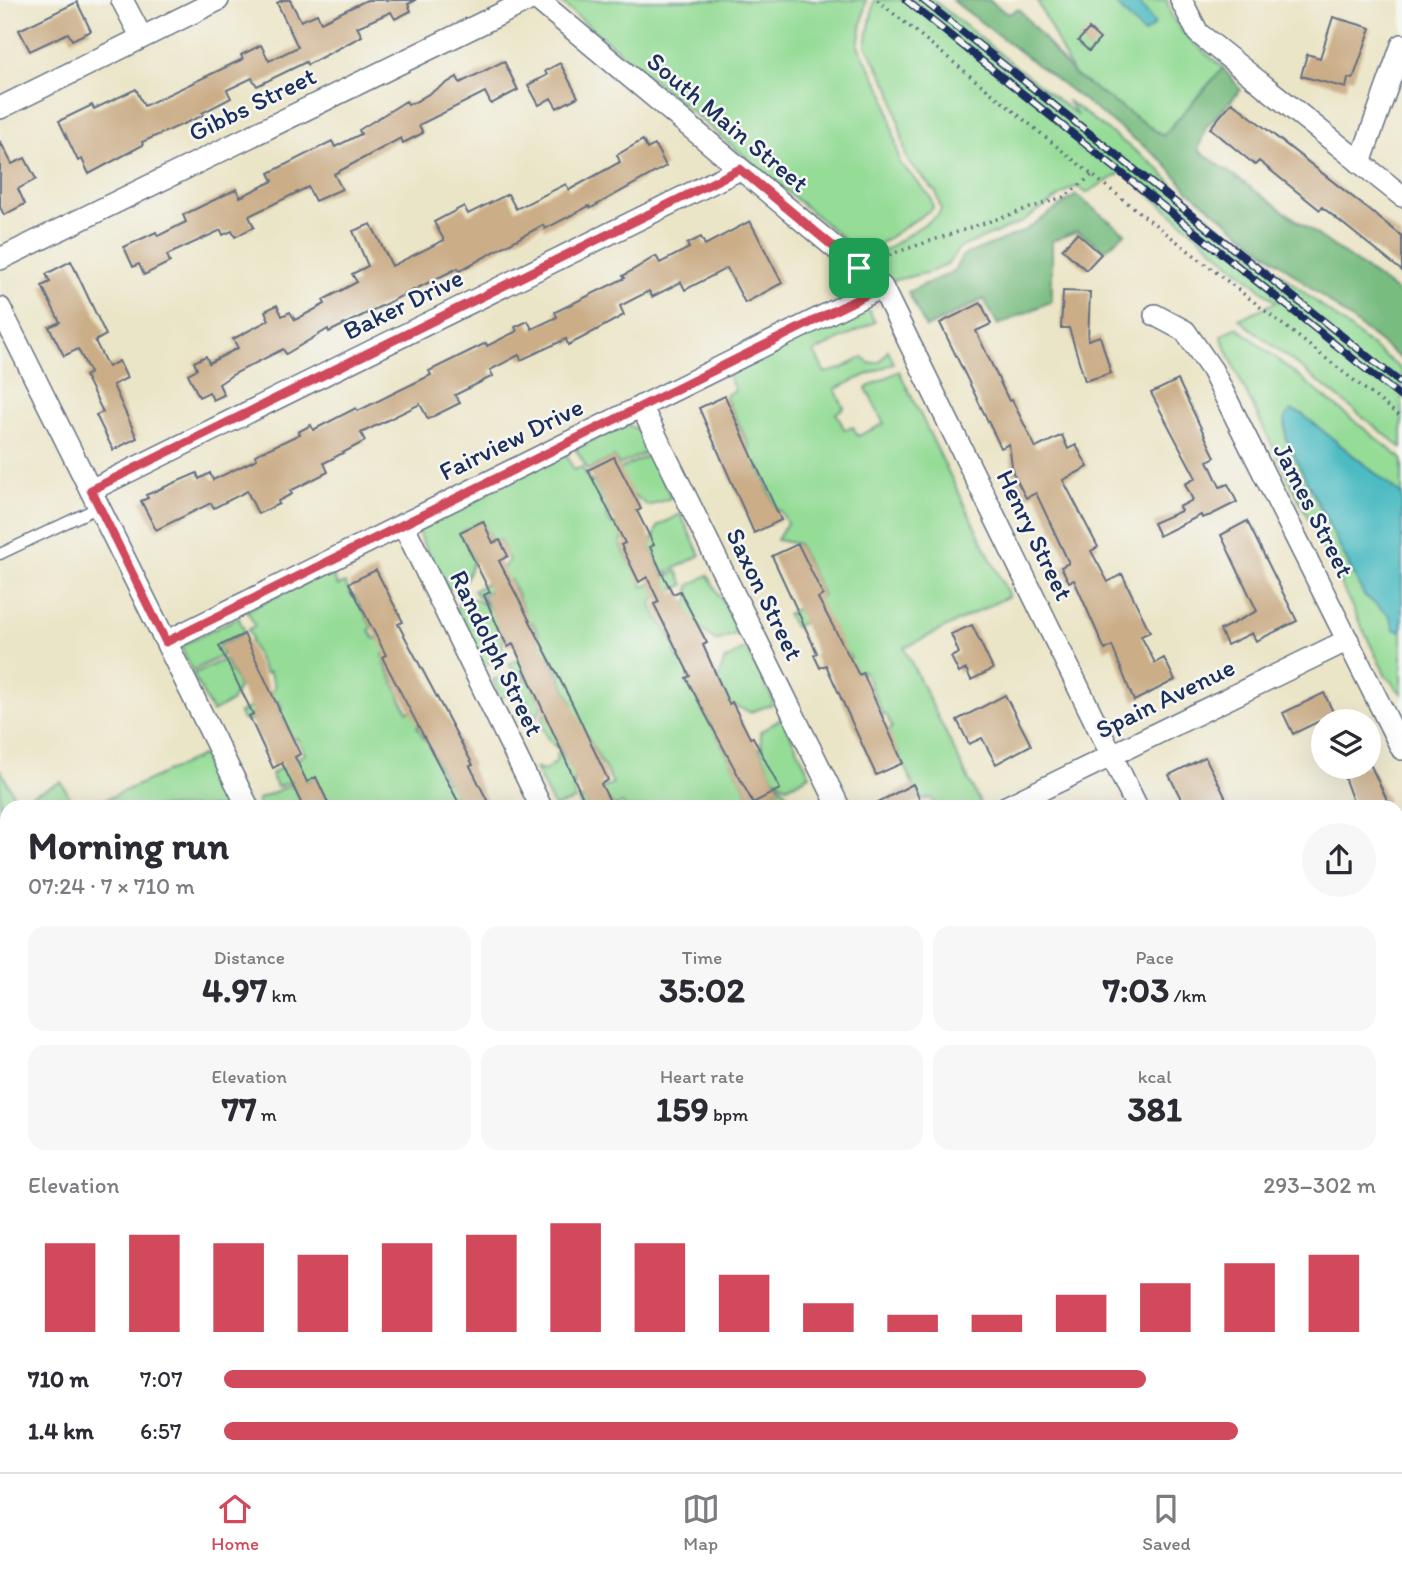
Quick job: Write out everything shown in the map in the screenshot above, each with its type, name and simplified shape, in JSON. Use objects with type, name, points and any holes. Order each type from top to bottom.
[{"type":"street","points":[[122,0],[141,36]]},
{"type":"street","points":[[0,108],[218,0]]},
{"type":"street","name":"Gibbs Street","points":[[0,259],[529,0]]},
{"type":"street","name":"South Main Street","points":[[538,0],[882,287]]},
{"type":"street","points":[[1181,3],[1198,33],[1402,196]]},
{"type":"street","points":[[1360,163],[1402,45]]},
{"type":"street","name":"Baker Drive","points":[[95,498],[740,169]]},
{"type":"street","name":"Fairview Drive","points":[[166,642],[882,287]]},
{"type":"street","name":"Henry Street","points":[[882,287],[1134,800]]},
{"type":"street","points":[[0,308],[245,800]]},
{"type":"street","name":"James Street","points":[[1155,315],[1185,331],[1212,370],[1402,749]]},
{"type":"street","name":"Saxon Street","points":[[641,407],[836,800]]},
{"type":"street","name":"Randolph Street","points":[[403,524],[538,800]]},
{"type":"street","name":"Spain Avenue","points":[[1020,800],[1348,640]]},
{"type":"lane","points":[[0,554],[95,498]]},
{"type":"path","points":[[877,0],[1092,175],[1402,418]]},
{"type":"path","points":[[859,268],[881,257],[1066,197],[1092,175]]},
{"type":"green space","points":[[558,0],[866,0],[858,46],[885,95],[900,163],[930,196],[933,208],[863,255]]},
{"type":"green space","points":[[874,0],[933,0],[1078,116],[1067,100],[1158,168],[1185,198],[1402,370],[1402,448],[1239,319],[1276,302],[1123,172],[1086,193],[1078,187],[1072,188],[1020,223],[959,248],[948,264],[930,272],[891,281],[864,264],[938,215],[941,209],[936,192],[907,160],[892,92],[866,45]]},
{"type":"green space","points":[[952,0],[989,0],[1008,14],[1019,9],[1073,74],[1163,136],[1223,68],[1241,90],[1206,127],[1198,150],[1402,295],[1402,360],[1189,191],[1163,161]]},
{"type":"green space","points":[[1037,0],[1167,0],[1169,10],[1180,29],[1223,68],[1163,136],[1073,74]]},
{"type":"green space","points":[[1076,195],[1125,233],[1105,250],[1077,231],[1052,241],[1052,301],[998,325],[984,299],[926,328],[908,292],[954,271],[962,256],[1024,231]]},
{"type":"green space","points":[[867,307],[875,322],[814,352],[825,373],[841,369],[863,357],[870,364],[880,362],[888,350],[894,363],[835,389],[844,408],[836,413],[845,430],[853,427],[858,436],[884,424],[866,388],[899,371],[1009,596],[904,648],[979,800],[920,800],[896,748],[881,742],[892,727],[886,714],[883,715],[865,671],[840,672],[843,662],[851,658],[817,616],[794,627],[787,614],[823,595],[798,544],[777,540],[787,523],[780,510],[777,511],[760,469],[745,464],[750,447],[725,396],[735,390],[727,373]]},
{"type":"green space","points":[[1237,327],[1402,459],[1402,495],[1302,414],[1285,417],[1286,439],[1364,595],[1390,616],[1399,630],[1402,629],[1402,694],[1386,676],[1240,380],[1221,336]]},
{"type":"green space","points":[[627,424],[639,431],[649,451],[619,465],[614,457],[588,470],[575,448]]},
{"type":"green space","points":[[566,454],[574,470],[582,467],[590,482],[594,481],[611,514],[606,516],[611,524],[626,530],[620,545],[644,587],[677,571],[684,585],[653,600],[651,606],[677,649],[674,651],[678,659],[696,663],[686,678],[749,795],[746,796],[748,800],[581,800],[613,783],[583,729],[557,741],[561,751],[545,734],[542,723],[544,710],[547,718],[573,705],[549,655],[524,667],[528,677],[513,670],[509,664],[531,651],[539,634],[532,622],[529,623],[511,580],[482,595],[487,605],[473,591],[495,578],[509,560],[500,540],[493,543],[482,521],[461,532],[474,560],[466,579],[447,590],[420,537],[419,528],[427,527],[431,517]]},
{"type":"green space","points":[[651,454],[671,498],[648,506],[634,495],[631,496],[619,473],[620,469]]},
{"type":"green space","points":[[681,515],[700,555],[663,575],[650,547],[658,526]]},
{"type":"green space","points":[[331,571],[338,586],[345,583],[352,596],[355,595],[372,628],[369,630],[374,638],[392,641],[382,657],[407,712],[417,707],[427,710],[417,727],[424,739],[426,738],[445,781],[459,786],[451,800],[326,800],[315,778],[307,782],[304,777],[277,787],[271,774],[305,754],[297,738],[293,740],[279,710],[282,707],[278,700],[249,716],[252,721],[243,720],[239,713],[269,698],[275,686],[269,672],[265,673],[250,641],[252,639],[248,630],[255,626],[247,610]]},
{"type":"green space","points":[[708,575],[738,630],[738,633],[716,641],[700,628],[696,630],[686,603],[689,601],[689,586]]},
{"type":"green space","points":[[475,599],[491,609],[503,637],[502,654],[488,664],[482,662],[455,609],[459,604]]},
{"type":"green space","points":[[238,617],[245,632],[219,645],[223,655],[192,671],[181,646]]},
{"type":"green space","points":[[744,649],[748,650],[773,700],[771,705],[750,712],[728,703],[718,681],[724,661]]},
{"type":"green space","points":[[225,659],[239,686],[231,702],[212,712],[193,674]]},
{"type":"green space","points":[[512,673],[530,681],[541,705],[538,717],[526,699],[514,692],[500,698],[493,680]]},
{"type":"green space","points":[[782,718],[810,775],[787,787],[773,777],[759,748],[762,747],[760,732]]},
{"type":"green space","points":[[219,748],[245,800],[104,800]]},
{"type":"green space","points":[[557,753],[562,753],[578,777],[574,779],[575,800],[551,800],[535,768],[544,771],[556,762]]},
{"type":"green space","points":[[0,769],[16,800],[0,800]]},
{"type":"green space","points":[[775,780],[789,796],[782,800],[759,800],[779,790]]},
{"type":"green space","points":[[61,782],[72,800],[19,800]]},
{"type":"green space","points":[[293,784],[300,800],[258,800]]},
{"type":"water","points":[[1112,0],[1137,0],[1155,24],[1144,34]]},
{"type":"water","points":[[1292,410],[1302,414],[1402,495],[1402,629],[1399,631],[1394,629],[1390,616],[1364,595],[1286,439],[1285,417]]},
{"type":"building","points":[[290,0],[301,21],[317,14],[321,22],[367,0],[416,0],[408,4],[411,11],[395,19],[391,12],[357,27],[362,36],[307,65],[306,62],[257,86],[252,78],[227,90],[231,98],[202,113],[204,115],[142,142],[143,145],[89,174],[82,159],[78,161],[59,121],[92,105],[94,109],[136,89],[144,106],[243,59],[241,55],[261,45],[269,61],[298,47],[277,3]]},
{"type":"building","points":[[77,2],[91,31],[72,40],[68,33],[30,51],[19,30]]},
{"type":"building","points":[[1333,17],[1371,28],[1353,79],[1348,78],[1346,88],[1301,76],[1307,54],[1320,58]]},
{"type":"building","points":[[1089,29],[1100,39],[1089,51],[1078,41]]},
{"type":"building","points":[[504,61],[518,90],[491,104],[485,92],[419,125],[423,133],[403,143],[401,138],[334,174],[342,189],[315,201],[308,187],[249,216],[254,227],[235,237],[232,231],[223,235],[221,230],[167,255],[170,262],[144,275],[139,264],[133,267],[124,247],[156,232],[158,236],[186,222],[183,215],[237,189],[240,197],[273,181],[269,173],[332,141],[335,147],[361,134],[359,130],[406,101],[408,104],[415,102],[457,77],[460,83]]},
{"type":"building","points":[[560,63],[578,97],[557,108],[551,98],[539,105],[528,85],[547,75],[545,71]]},
{"type":"building","points":[[1232,102],[1402,236],[1402,271],[1322,207],[1320,210],[1259,161],[1255,165],[1210,128]]},
{"type":"building","points":[[643,140],[647,149],[655,145],[666,166],[591,208],[589,206],[545,229],[543,225],[459,271],[458,268],[329,332],[328,329],[286,354],[283,349],[232,375],[219,384],[224,395],[213,400],[209,392],[199,397],[188,374],[197,369],[194,362],[206,356],[209,363],[238,348],[233,339],[269,320],[265,311],[277,305],[282,316],[290,312],[295,320],[325,304],[323,300],[357,282],[352,274],[368,266],[353,231],[371,224],[392,266],[444,240],[434,222],[464,206],[468,214],[508,194],[516,209],[566,184],[569,190],[620,162],[617,155]]},
{"type":"building","points":[[0,141],[12,164],[25,158],[36,179],[18,189],[25,204],[4,215],[0,207]]},
{"type":"building","points":[[750,221],[782,283],[745,303],[727,268],[685,290],[681,282],[652,297],[649,291],[620,306],[624,315],[568,345],[566,339],[521,360],[519,355],[490,370],[493,376],[455,395],[460,403],[428,419],[420,404],[361,433],[365,441],[324,463],[328,472],[290,491],[292,494],[278,501],[279,504],[258,514],[247,491],[214,508],[211,503],[156,530],[141,501],[148,498],[146,495],[197,473],[199,479],[210,473],[213,480],[257,459],[255,455],[300,434],[298,432],[311,425],[313,430],[431,375],[429,371],[517,331],[515,327],[528,321],[532,329],[557,317],[555,312],[625,278],[623,276],[656,256],[660,263],[689,248],[687,244],[701,237],[705,245]]},
{"type":"building","points":[[1077,233],[1101,254],[1086,270],[1062,249]]},
{"type":"building","points":[[71,261],[106,335],[95,341],[108,367],[119,361],[127,378],[113,385],[137,438],[113,450],[96,415],[103,412],[85,376],[90,373],[78,349],[64,356],[49,327],[60,322],[42,286],[50,282],[46,274]]},
{"type":"building","points":[[1063,291],[1090,292],[1088,340],[1100,336],[1111,373],[1085,381],[1069,328],[1061,328]]},
{"type":"building","points":[[981,303],[991,324],[976,331],[1009,401],[1012,400],[1036,448],[1062,435],[1068,449],[1076,445],[1088,467],[1063,480],[1098,547],[1091,551],[1108,582],[1122,574],[1150,632],[1141,636],[1155,663],[1164,658],[1175,680],[1134,701],[1112,646],[1105,650],[1074,580],[1069,582],[1061,567],[1069,563],[1036,493],[1026,498],[1013,473],[1009,444],[1001,448],[940,323]]},
{"type":"building","points":[[1178,380],[1215,457],[1208,461],[1220,487],[1228,484],[1237,502],[1211,515],[1202,518],[1201,515],[1159,536],[1153,523],[1181,511],[1179,507],[1193,500],[1185,484],[1196,478],[1151,393]]},
{"type":"building","points":[[725,396],[781,520],[754,533],[699,408]]},
{"type":"building","points":[[614,457],[641,509],[637,511],[654,545],[650,547],[663,575],[673,594],[680,591],[707,643],[703,645],[729,704],[732,702],[780,789],[759,800],[751,800],[686,678],[690,676],[654,604],[659,602],[647,577],[639,582],[621,545],[625,543],[588,470]]},
{"type":"building","points":[[483,521],[493,543],[500,540],[508,556],[499,561],[608,780],[601,784],[609,800],[584,800],[513,644],[508,647],[500,632],[484,595],[490,592],[460,532]]},
{"type":"building","points":[[1247,521],[1297,621],[1256,641],[1252,633],[1227,645],[1220,630],[1257,611],[1221,535]]},
{"type":"building","points":[[798,544],[823,595],[818,598],[859,675],[863,673],[903,763],[876,775],[826,665],[820,668],[814,655],[817,653],[772,556]]},
{"type":"building","points":[[376,570],[403,622],[398,624],[473,765],[470,766],[487,800],[457,800],[382,657],[386,655],[349,583]]},
{"type":"building","points":[[972,625],[993,669],[971,680],[966,669],[959,673],[951,657],[959,653],[951,634]]},
{"type":"building","points":[[244,634],[300,754],[295,757],[307,782],[316,777],[327,800],[300,800],[282,763],[273,768],[249,716],[253,714],[219,646]]},
{"type":"building","points":[[1324,693],[1332,709],[1311,709],[1311,725],[1293,734],[1283,713]]},
{"type":"building","points":[[1005,695],[1031,745],[996,764],[982,738],[969,744],[957,720]]},
{"type":"building","points":[[1205,757],[1226,800],[1182,800],[1169,775]]},
{"type":"building","points":[[1345,779],[1377,779],[1387,800],[1352,800]]},
{"type":"building","points":[[913,784],[920,800],[882,800]]},
{"type":"railway","points":[[906,0],[1402,398]]},
{"type":"railway","points":[[923,0],[1402,384]]},
{"type":"route","points":[[740,169],[859,268],[882,287],[166,642],[91,490],[740,169]]}]
